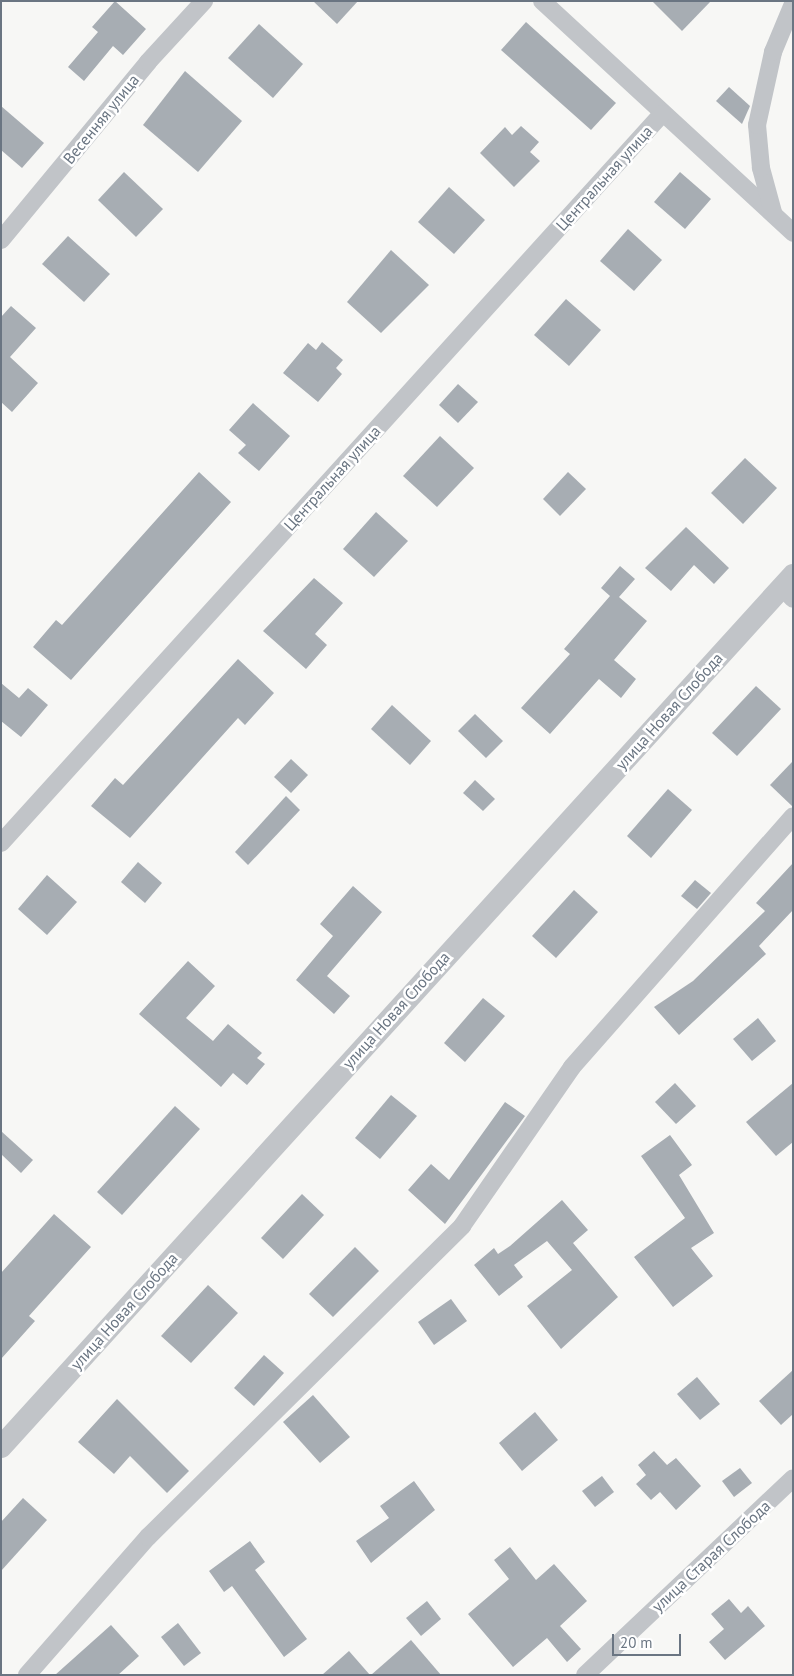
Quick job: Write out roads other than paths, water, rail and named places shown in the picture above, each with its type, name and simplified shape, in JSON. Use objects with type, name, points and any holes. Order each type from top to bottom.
[{"type":"street","name":"Весенняя улица","points":[[1,240],[148,62],[204,1]]},
{"type":"street","points":[[542,1],[662,114],[793,232]]},
{"type":"street","points":[[774,213],[761,168],[757,125],[773,52],[793,4]]},
{"type":"street","name":"Центральная улица","points":[[1,843],[662,114]]},
{"type":"street","name":"улица Новая Слобода","points":[[1,1447],[789,587]]},
{"type":"street","points":[[27,1675],[148,1537],[462,1226],[572,1067],[793,816]]},
{"type":"street","name":"улица Старая Слобода","points":[[585,1675],[793,1478]]}]
